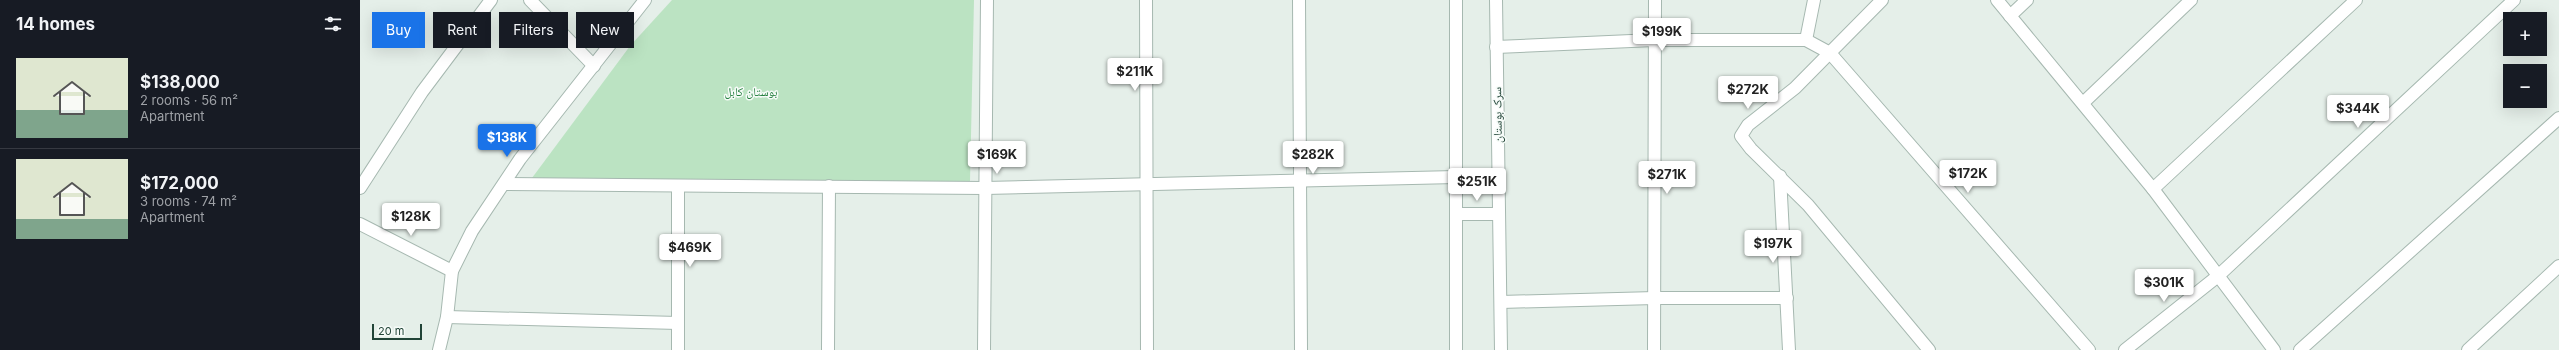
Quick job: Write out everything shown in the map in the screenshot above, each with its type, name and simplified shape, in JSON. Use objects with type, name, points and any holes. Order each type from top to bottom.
[{"type":"street","points":[[360,188],[422,92],[491,0]]},
{"type":"street","points":[[530,0],[594,66]]},
{"type":"street","points":[[439,350],[447,317],[452,271],[472,231],[505,184],[520,159],[645,0]]},
{"type":"street","points":[[984,350],[987,0]]},
{"type":"street","points":[[1146,0],[1148,184],[1147,350]]},
{"type":"street","points":[[1299,0],[1301,350]]},
{"type":"street","points":[[1456,0],[1456,350]]},
{"type":"street","name":"سرک بوستان","points":[[1496,0],[1501,350]]},
{"type":"street","points":[[1654,350],[1655,0]]},
{"type":"street","points":[[1806,40],[1814,0]]},
{"type":"street","points":[[1882,0],[1795,88],[1748,125],[1741,136],[1751,149],[1808,205],[1929,350]]},
{"type":"street","points":[[1997,0],[2153,189],[2274,350]]},
{"type":"street","points":[[2010,16],[2027,0]]},
{"type":"street","points":[[2083,104],[2191,0]]},
{"type":"street","points":[[2153,189],[2356,0]]},
{"type":"street","points":[[2125,350],[2218,276],[2514,0]]},
{"type":"street","points":[[1496,47],[1654,40],[1806,40],[1830,53],[2089,350]]},
{"type":"street","points":[[2300,350],[2559,118]]},
{"type":"street","points":[[1780,176],[1789,350]]},
{"type":"street","points":[[505,184],[678,187],[829,186],[985,188],[1456,177]]},
{"type":"street","points":[[828,350],[829,186]]},
{"type":"street","points":[[678,187],[678,350]]},
{"type":"street","points":[[1456,214],[1498,214]]},
{"type":"street","points":[[360,224],[452,271]]},
{"type":"street","points":[[2468,350],[2559,266]]},
{"type":"street","points":[[1501,302],[1655,298],[1787,298]]},
{"type":"street","points":[[447,317],[678,323]]},
{"type":"green space","name":"بوستان کابل","points":[[672,0],[974,0],[970,181],[529,182],[629,48],[634,48],[634,42]]}]
